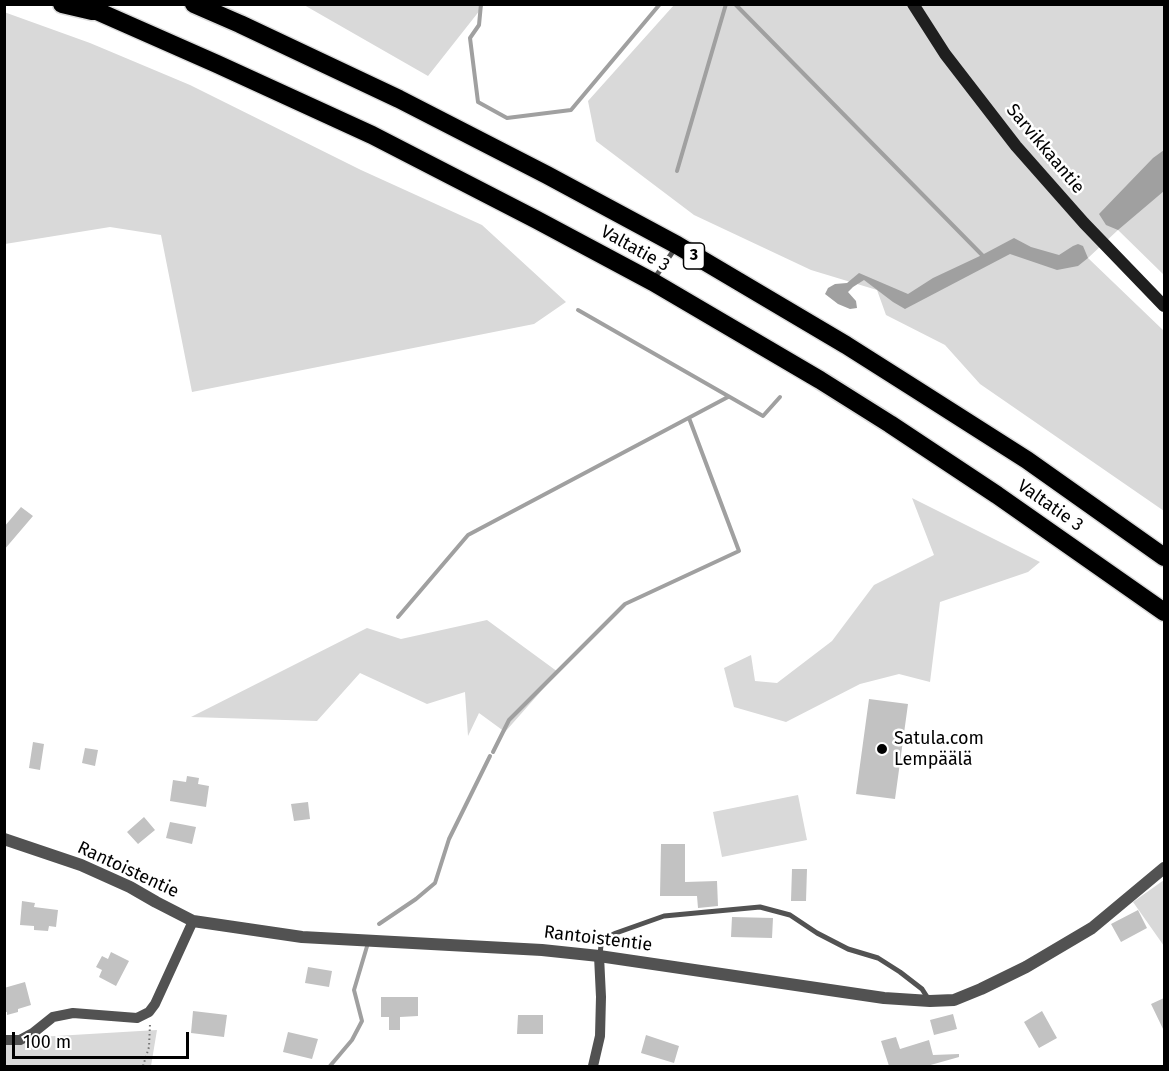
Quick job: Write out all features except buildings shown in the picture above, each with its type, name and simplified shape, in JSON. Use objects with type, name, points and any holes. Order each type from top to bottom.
[{"type":"highway","points":[[62,4],[106,15]]},
{"type":"highway","name":"Valtatie 3","points":[[81,4],[372,135],[653,282],[890,424],[997,495],[1164,612]]},
{"type":"highway","name":"Valtatie 3","points":[[194,4],[399,99],[548,175],[676,245],[846,345],[1027,460],[1164,557]]},
{"type":"main road","name":"Sarvikkaantie","points":[[913,4],[945,54],[1017,146],[1084,223],[1164,306]]},
{"type":"street","name":"Rantoistentie","points":[[4,839],[81,865],[130,887],[193,921],[302,937],[600,956],[884,998],[930,1001],[954,1000],[1026,967],[1092,928],[1164,868]]},
{"type":"street","points":[[4,1040],[20,1040],[53,1017],[73,1013],[137,1018],[149,1012],[155,1004],[193,921]]},
{"type":"street","points":[[594,1066],[600,1036],[600,956]]},
{"type":"lane","points":[[653,282],[676,245]]},
{"type":"lane","points":[[600,956],[601,945],[605,938],[664,916],[760,907],[790,915],[817,933],[848,949],[878,958],[922,989],[930,1001]]},
{"type":"path","points":[[143,1066],[149,1047],[149,1012]]},
{"type":"shaded area","points":[[304,5],[484,5],[428,76]]},
{"type":"shaded area","points":[[674,5],[1164,5],[1164,275],[1118,230],[1088,258],[1164,331],[1164,511],[980,384],[945,345],[886,315],[877,290],[811,270],[694,215],[596,141],[588,101]]},
{"type":"shaded area","points":[[4,12],[90,43],[190,85],[361,170],[482,225],[566,302],[534,324],[192,392],[161,235],[110,227],[5,244]]},
{"type":"shaded area","points":[[1164,150],[1164,191],[1118,230],[1106,225],[1099,214],[1153,158]]},
{"type":"shaded area","points":[[1014,238],[1031,247],[1059,255],[1078,244],[1083,246],[1088,258],[1078,266],[1057,270],[1010,254],[905,309],[864,280],[848,292],[856,301],[857,308],[850,309],[838,304],[825,294],[828,288],[835,284],[847,283],[859,273],[908,294],[933,278]]},
{"type":"shaded area","points":[[912,498],[1040,562],[1028,572],[940,602],[930,682],[899,674],[860,684],[786,722],[734,707],[724,668],[751,655],[755,681],[777,683],[832,641],[874,585],[934,555]]},
{"type":"shaded area","points":[[487,620],[558,672],[505,732],[479,713],[468,736],[465,692],[427,704],[360,673],[317,721],[191,717],[367,628],[401,639]]},
{"type":"shaded area","points":[[798,795],[807,840],[722,857],[713,812]]},
{"type":"shaded area","points":[[1164,880],[1164,946],[1133,902]]},
{"type":"shaded area","points":[[157,1030],[151,1066],[5,1066],[5,1039]]},
{"type":"waterway","points":[[481,4],[479,25],[470,38],[478,102],[507,118],[571,110],[660,4]]},
{"type":"waterway","points":[[677,171],[726,4]]},
{"type":"waterway","points":[[735,4],[985,258]]},
{"type":"waterway","points":[[578,310],[763,416],[780,397]]},
{"type":"waterway","points":[[398,617],[468,535],[728,397]]},
{"type":"waterway","points":[[493,752],[509,720],[625,604],[739,551],[689,418]]},
{"type":"waterway","points":[[379,924],[435,883],[449,839],[490,756]]},
{"type":"waterway","points":[[330,1066],[352,1040],[362,1021],[354,990],[368,943]]},
{"type":"place","name":"Satula.com Lempäälä","points":[[882,749]]}]
